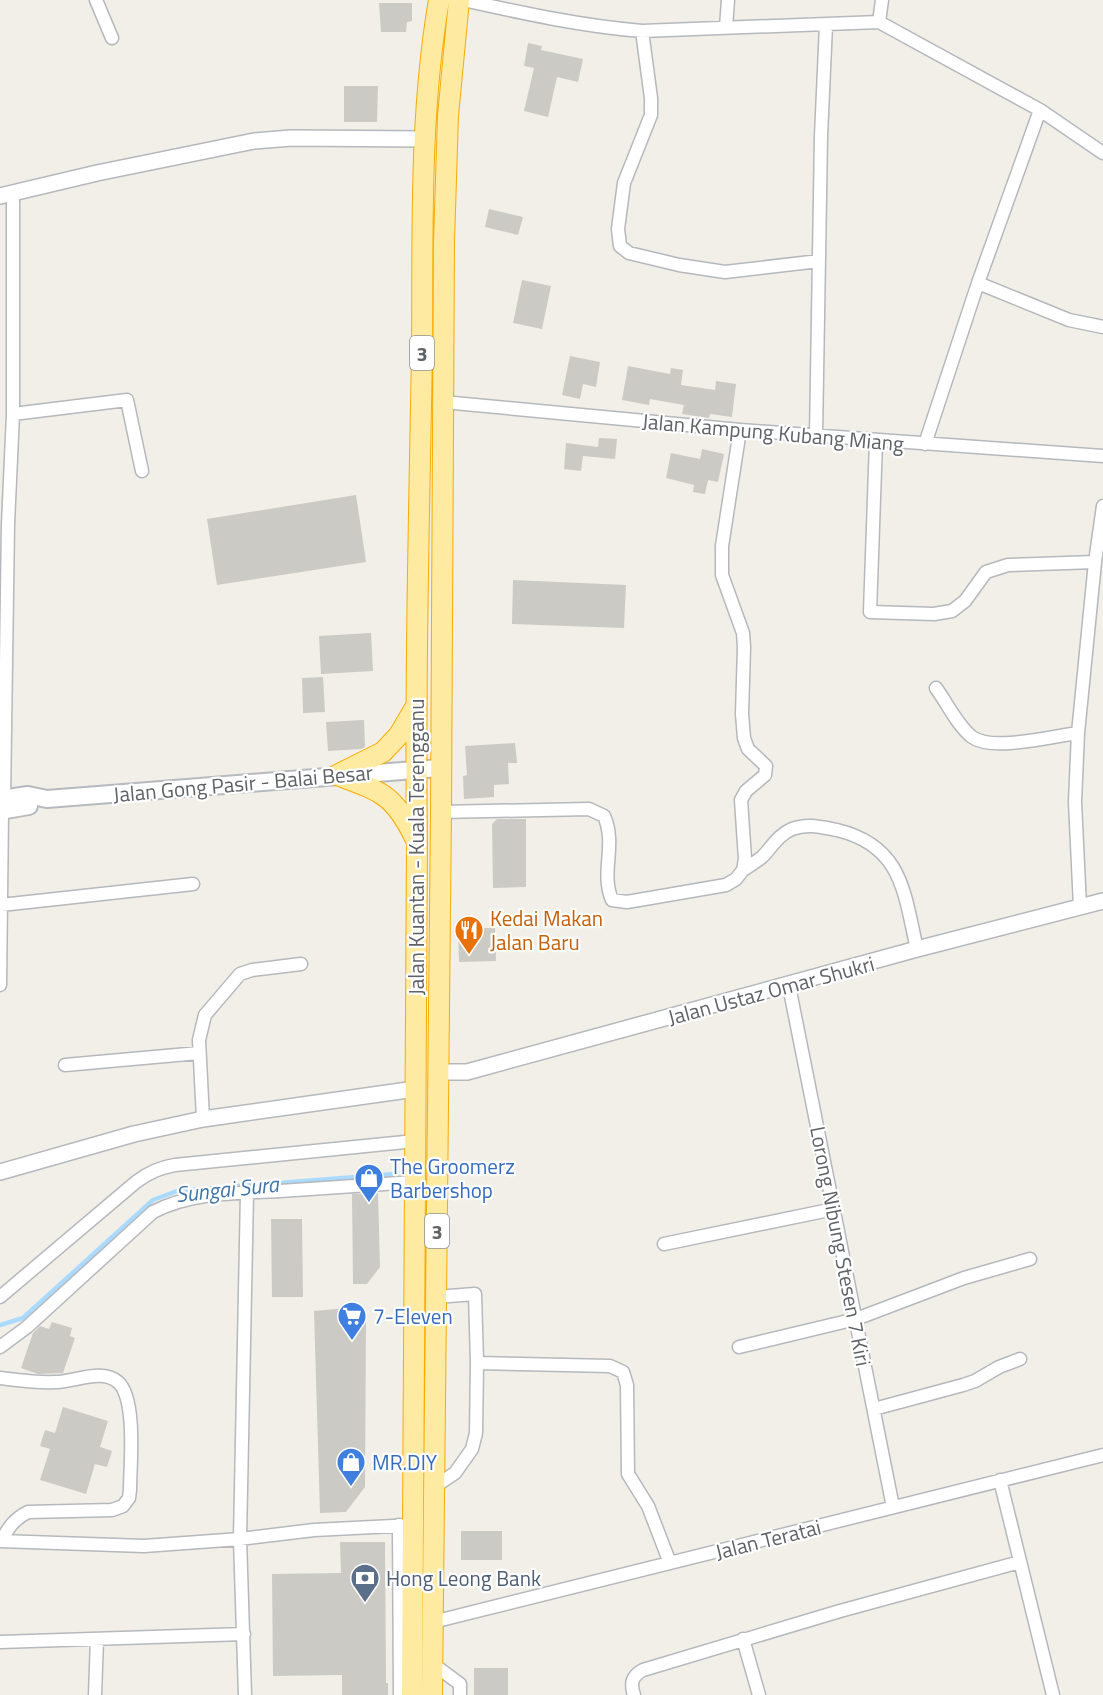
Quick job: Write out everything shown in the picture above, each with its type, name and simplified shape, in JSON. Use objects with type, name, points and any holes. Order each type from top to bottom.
[{"type":"highway","name":"Jalan Kuantan - Kuala Terengganu","points":[[412,1695],[406,1525],[415,1141],[416,706],[425,139],[429,74],[439,0]]},
{"type":"highway","name":"Jalan Kuantan - Kuala Terengganu","points":[[432,1695],[444,242],[448,116],[461,0]]},
{"type":"highway","points":[[337,775],[383,752],[399,735],[416,706]]},
{"type":"highway","points":[[337,775],[374,789],[387,797],[406,818],[417,843]]},
{"type":"main road","name":"Jalan Gong Pasir - Balai Besar","points":[[2,805],[28,795],[47,799],[440,768]]},
{"type":"street","points":[[96,0],[112,38]]},
{"type":"street","points":[[461,0],[553,20],[642,31],[879,22],[1040,110],[1103,153]]},
{"type":"street","points":[[726,27],[728,0]]},
{"type":"street","points":[[879,22],[882,0]]},
{"type":"street","points":[[816,436],[826,25]]},
{"type":"street","points":[[642,31],[651,98],[651,115],[624,183],[618,229],[620,246],[629,254],[725,272],[819,261]]},
{"type":"street","points":[[925,444],[978,283],[1040,110]]},
{"type":"street","points":[[0,985],[4,524],[12,414],[7,194],[254,141],[291,138],[425,139]]},
{"type":"street","points":[[978,283],[1069,320],[1103,327]]},
{"type":"street","points":[[12,414],[127,400],[142,471]]},
{"type":"street","name":"Jalan Kampung Kubang Miang","points":[[443,402],[740,430],[1103,456]]},
{"type":"street","points":[[740,430],[722,546],[722,575],[744,640],[744,738],[748,749],[766,766],[765,776],[746,791],[741,800],[745,859],[743,870]]},
{"type":"street","points":[[876,441],[870,612],[934,614],[952,611],[965,601],[986,572],[1008,565],[1095,562]]},
{"type":"street","points":[[1080,907],[1076,802],[1078,733],[1095,562],[1103,506]]},
{"type":"street","points":[[936,688],[964,728],[981,742],[1018,741],[1078,733]]},
{"type":"street","points":[[441,812],[589,809],[604,816],[610,829],[607,888],[612,900],[627,902],[726,885],[763,856],[776,840],[789,830],[815,825],[848,833],[868,842],[884,856],[901,880],[917,950]]},
{"type":"street","points":[[1,904],[193,884]]},
{"type":"street","name":"Jalan Ustaz Omar Shukri","points":[[438,1072],[467,1072],[1103,902]]},
{"type":"street","points":[[203,1119],[199,1053],[201,1027],[205,1015],[240,974],[252,970],[301,964]]},
{"type":"street","name":"Lorong Nibung Stesen 7 Kiri","points":[[789,986],[893,1507]]},
{"type":"street","points":[[64,1065],[199,1053]]},
{"type":"street","points":[[0,1172],[134,1134],[203,1119],[415,1089]]},
{"type":"street","points":[[0,1297],[136,1182],[159,1168],[415,1141]]},
{"type":"street","points":[[0,1347],[27,1327],[153,1212],[184,1199],[414,1182]]},
{"type":"street","points":[[245,1695],[240,1539],[247,1193]]},
{"type":"street","points":[[664,1244],[834,1209]]},
{"type":"street","points":[[739,1347],[856,1319],[963,1278],[1030,1259]]},
{"type":"street","points":[[434,1487],[455,1473],[472,1449],[476,1433],[477,1363],[475,1294],[436,1297]]},
{"type":"street","points":[[874,1409],[975,1381],[999,1366],[1020,1359]]},
{"type":"street","points":[[477,1363],[610,1366],[623,1372],[627,1385],[628,1473],[648,1506],[670,1563]]},
{"type":"street","points":[[0,1378],[55,1382],[94,1376],[108,1377],[118,1381],[125,1391],[130,1423],[130,1490],[129,1498],[123,1506],[112,1510],[28,1512],[10,1524],[0,1541],[144,1546],[240,1539],[314,1530],[406,1525],[400,1695]]},
{"type":"street","name":"Jalan Teratai","points":[[433,1622],[1103,1455]]},
{"type":"street","points":[[1000,1480],[1053,1695]]},
{"type":"street","points":[[634,1695],[631,1687],[636,1674],[743,1639],[1020,1562]]},
{"type":"street","points":[[0,1642],[243,1634]]},
{"type":"street","points":[[95,1695],[97,1639]]},
{"type":"street","points":[[743,1639],[759,1695]]},
{"type":"street","points":[[433,1664],[460,1684],[460,1695]]},
{"type":"building","points":[[379,3],[412,3],[412,21],[407,22],[406,32],[381,32]]},
{"type":"building","points":[[528,43],[542,46],[541,50],[583,59],[578,82],[557,77],[548,117],[524,111],[534,68],[524,66]]},
{"type":"building","points":[[344,86],[378,86],[377,122],[344,122]]},
{"type":"building","points":[[489,209],[523,217],[518,235],[485,227]]},
{"type":"building","points":[[522,280],[551,286],[542,329],[513,323]]},
{"type":"building","points":[[570,356],[600,362],[596,387],[583,384],[580,399],[562,395]]},
{"type":"building","points":[[628,366],[670,374],[671,368],[683,370],[681,385],[715,390],[716,381],[736,384],[732,417],[710,414],[709,418],[682,414],[684,405],[650,399],[649,405],[622,400]]},
{"type":"building","points":[[599,438],[617,439],[615,459],[583,456],[581,471],[564,469],[566,443],[598,447]]},
{"type":"building","points":[[702,449],[724,454],[718,482],[708,480],[705,494],[693,492],[694,485],[666,478],[671,453],[700,459]]},
{"type":"building","points":[[356,495],[366,562],[217,585],[207,519]]},
{"type":"building","points":[[513,580],[626,585],[624,628],[512,624]]},
{"type":"building","points":[[371,633],[373,671],[321,674],[319,636]]},
{"type":"building","points":[[323,677],[325,712],[303,713],[302,678]]},
{"type":"building","points":[[364,720],[365,747],[328,751],[326,722]]},
{"type":"building","points":[[515,743],[517,763],[508,763],[509,784],[494,785],[494,797],[464,799],[463,776],[467,775],[465,746]]},
{"type":"building","points":[[497,819],[526,819],[526,887],[493,888],[492,824]]},
{"type":"building","points":[[458,928],[495,928],[496,961],[459,962]]},
{"type":"building","points":[[378,1193],[380,1267],[367,1284],[353,1284],[352,1194]]},
{"type":"building","points":[[271,1219],[302,1219],[303,1297],[272,1297]]},
{"type":"building","points":[[359,1307],[366,1314],[365,1487],[346,1512],[320,1513],[314,1311]]},
{"type":"building","points":[[52,1322],[72,1328],[70,1336],[75,1338],[63,1373],[38,1374],[21,1368],[33,1333],[40,1326],[49,1329]]},
{"type":"building","points":[[63,1407],[108,1421],[100,1447],[112,1451],[107,1467],[95,1464],[86,1494],[40,1480],[50,1449],[40,1446],[45,1430],[55,1433]]},
{"type":"building","points":[[461,1531],[502,1531],[502,1560],[461,1560]]},
{"type":"building","points":[[340,1542],[385,1542],[388,1695],[342,1695],[342,1675],[273,1676],[272,1574],[341,1573]]},
{"type":"building","points":[[474,1668],[508,1668],[508,1695],[474,1695]]},
{"type":"waterway","name":"Sungai Sura","points":[[0,1325],[23,1318],[153,1200],[177,1191],[394,1174]]},
{"type":"place","name":"Kedai Makan Jalan Baru","points":[[469,956]]},
{"type":"place","name":"The Groomerz Barbershop","points":[[369,1204]]},
{"type":"place","name":"7-Eleven","points":[[352,1342]]},
{"type":"place","name":"MR.DIY","points":[[351,1488]]},
{"type":"place","name":"Hong Leong Bank","points":[[365,1604]]}]
